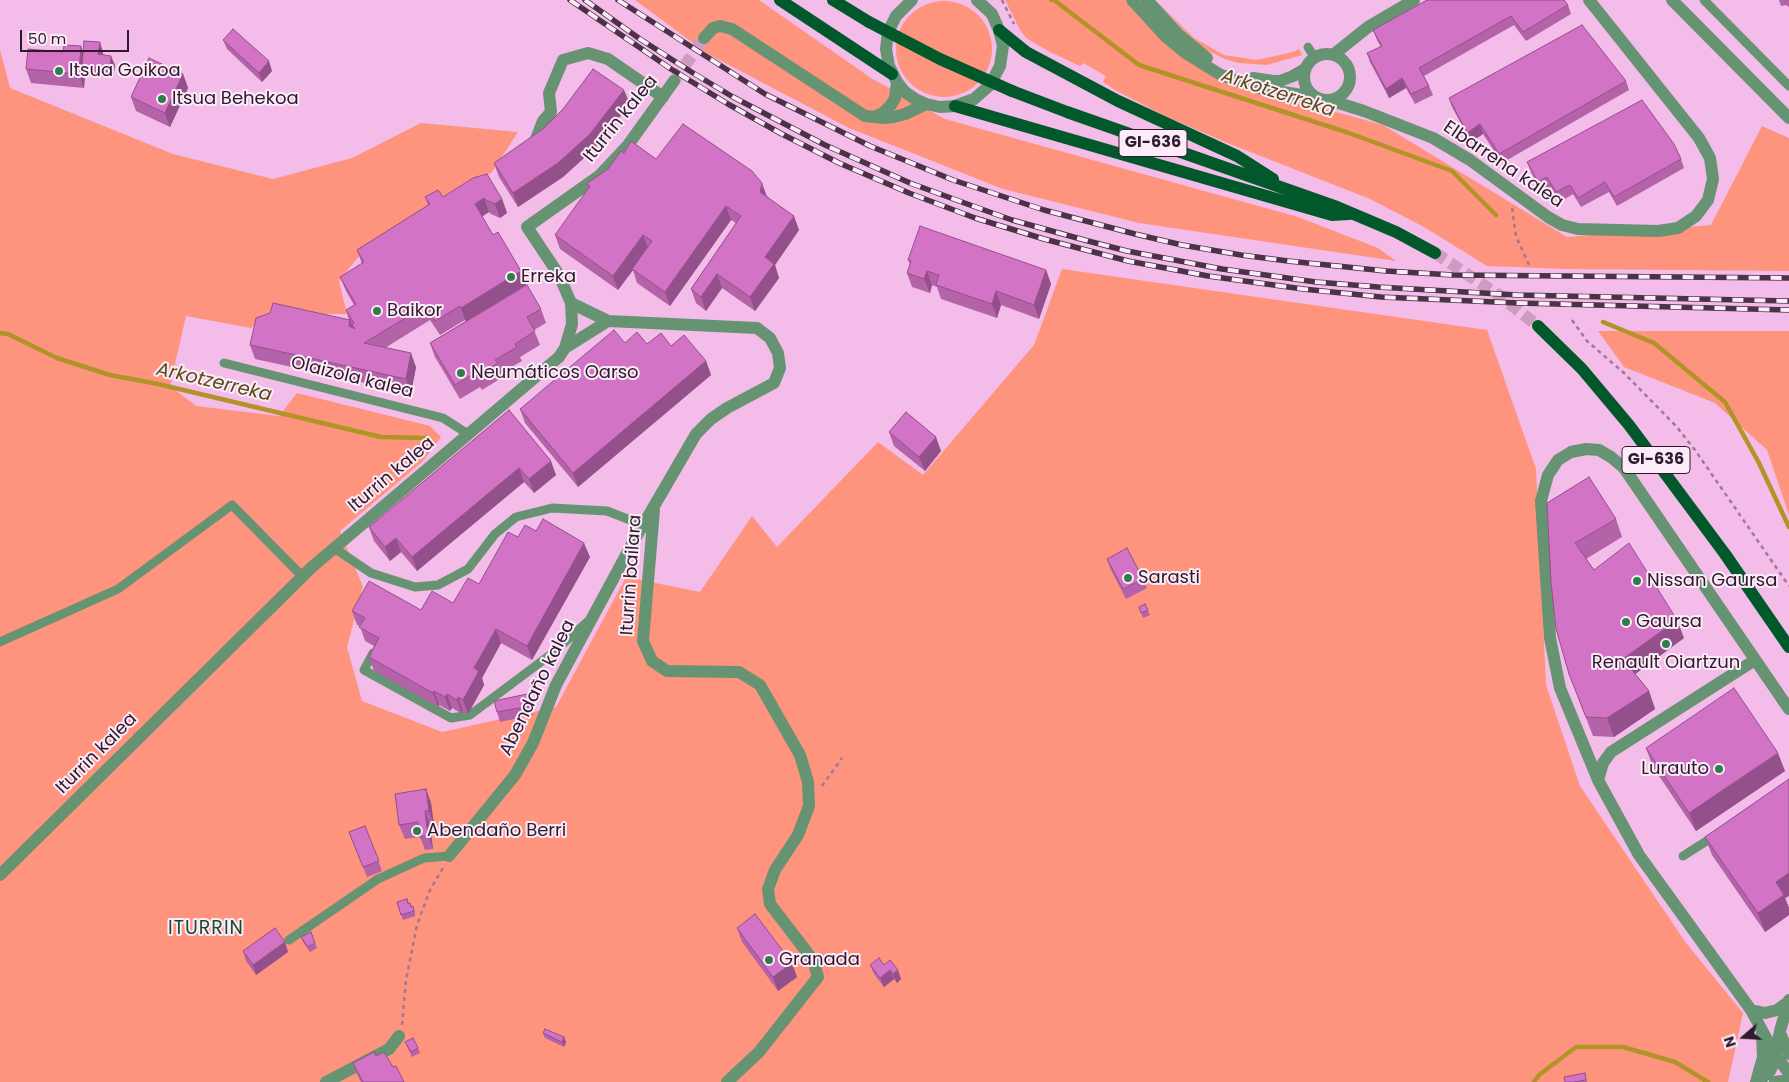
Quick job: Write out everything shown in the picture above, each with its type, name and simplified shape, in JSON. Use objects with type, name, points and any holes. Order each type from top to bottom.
[{"type":"main road","points":[[780,0],[894,78]]},
{"type":"main road","name":"GI-636","points":[[832,0],[869,22],[940,58],[1012,91],[1066,112],[1354,213],[1396,232],[1435,253]]},
{"type":"main road","points":[[999,30],[1026,52],[1118,100],[1237,156],[1295,192]]},
{"type":"main road","points":[[955,106],[1332,215],[1354,213]]},
{"type":"main road","name":"GI-636","points":[[1538,326],[1582,369],[1629,425],[1725,554],[1789,648]]},
{"type":"street","points":[[872,117],[883,113],[895,98],[894,78],[887,58],[888,32],[896,16],[912,0]]},
{"type":"street","points":[[977,0],[992,14]]},
{"type":"street","points":[[894,78],[915,99],[940,107],[965,104],[983,93],[996,76],[1003,56],[1003,46],[992,14],[990,0]]},
{"type":"street","name":"Elbarrena kalea","points":[[1132,0],[1164,36],[1187,54],[1221,74],[1258,88],[1329,100],[1364,111],[1434,138],[1470,160],[1540,212],[1562,225],[1578,229],[1658,231],[1678,228],[1696,216],[1708,200],[1713,179],[1708,153],[1699,138],[1589,0]]},
{"type":"street","name":"Elbarrena kalea","points":[[1142,0],[1160,25],[1164,36]]},
{"type":"street","points":[[1147,0],[1178,34],[1204,57],[1234,72],[1273,81],[1287,79],[1305,69]]},
{"type":"street","points":[[1332,55],[1368,27],[1414,0]]},
{"type":"street","points":[[1672,0],[1789,118]]},
{"type":"street","points":[[704,38],[713,28],[720,26],[732,29],[865,116],[894,117],[926,104]]},
{"type":"street","points":[[1314,97],[1308,92],[1304,84],[1305,69],[1311,52],[1332,55],[1342,60],[1350,73],[1350,81],[1343,94],[1329,100]]},
{"type":"street","points":[[520,153],[535,142],[543,121],[551,112],[549,93],[563,60],[588,53],[608,59],[662,97]]},
{"type":"street","name":"Iturrin kalea","points":[[0,874],[302,576],[559,357],[565,348],[572,324],[571,303],[559,275],[527,227],[599,176],[628,145],[674,81]]},
{"type":"street","points":[[571,303],[608,320]]},
{"type":"street","points":[[565,348],[608,320]]},
{"type":"street","name":"Abendaño kalea","points":[[449,856],[486,812],[519,767],[533,743],[556,685],[643,525],[696,434],[711,419],[727,408],[774,382],[780,368],[778,353],[770,338],[757,328],[608,320]]},
{"type":"street","points":[[1789,709],[1624,468],[1599,450],[1586,449],[1571,452],[1558,460],[1548,475],[1542,501],[1550,638],[1560,688],[1598,780],[1639,855],[1751,1010],[1776,1056],[1789,1073]]},
{"type":"street","name":"Iturrin bailara","points":[[654,506],[643,642],[652,661],[667,671],[738,672],[760,685],[800,755],[808,782],[809,806],[798,835],[775,870],[768,889],[770,904],[813,960],[818,978],[759,1052],[727,1082]]},
{"type":"street","points":[[1598,780],[1603,763],[1611,752],[1755,660]]},
{"type":"street","points":[[1751,1010],[1765,1013],[1777,1010],[1789,1001]]},
{"type":"street","points":[[1757,1082],[1770,1071],[1776,1056],[1780,1031],[1789,1001]]},
{"type":"street","points":[[1757,1082],[1763,1057],[1761,1028]]},
{"type":"street","points":[[1780,1031],[1789,1054]]},
{"type":"street","points":[[326,1082],[389,1049],[400,1036]]},
{"type":"street","points":[[1775,1082],[1789,1080]]},
{"type":"lane","points":[[1704,0],[1789,86]]},
{"type":"lane","name":"Olaizola kalea","points":[[224,363],[442,418],[468,434]]},
{"type":"lane","points":[[0,642],[118,590],[232,505],[302,576]]},
{"type":"lane","points":[[334,548],[371,573],[415,587],[438,585],[468,569],[495,534],[516,517],[552,508],[606,511],[643,525]]},
{"type":"lane","points":[[373,653],[364,670],[451,718],[470,715],[554,652],[593,617]]},
{"type":"lane","points":[[1683,856],[1724,830]]},
{"type":"lane","points":[[290,940],[378,879],[424,858],[449,856]]},
{"type":"path","points":[[1512,207],[1516,236],[1529,265]]},
{"type":"path","points":[[1572,320],[1587,341],[1624,373],[1676,426],[1789,586]]},
{"type":"path","points":[[809,806],[842,758]]},
{"type":"path","points":[[400,1036],[408,964],[417,925],[430,890],[449,856]]},
{"type":"shaded area","points":[[635,0],[759,0],[871,78],[945,119],[1298,217],[1378,248],[1396,261],[1139,223],[1003,189],[849,128],[708,54]]},
{"type":"shaded area","points":[[1005,0],[1125,0],[1136,12],[1227,82],[1383,125],[1567,237],[1711,225],[1762,126],[1789,138],[1789,271],[1566,269],[1487,266],[1424,227],[1370,199],[1225,142],[1165,116],[1115,90],[1103,82],[1106,76],[1083,63],[1080,66],[1050,52],[1026,38]]},
{"type":"shaded area","points":[[1155,0],[1194,38],[1224,55],[1257,60],[1299,49],[1302,55],[1267,65],[1227,60],[1204,49],[1191,39]]},
{"type":"shaded area","points":[[944,1],[962,5],[978,15],[988,31],[992,49],[988,67],[978,83],[962,93],[944,97],[926,93],[910,83],[900,67],[896,49],[900,31],[910,15],[926,5]]},
{"type":"shaded area","points":[[0,50],[10,88],[173,154],[273,179],[352,158],[421,123],[518,132],[492,172],[360,255],[339,281],[347,314],[267,314],[251,328],[186,316],[170,386],[196,406],[279,416],[297,393],[430,426],[441,437],[423,461],[340,531],[363,587],[347,647],[362,701],[442,732],[556,707],[626,577],[700,592],[752,516],[777,547],[878,442],[923,475],[1034,345],[1062,269],[1487,330],[1536,469],[1546,685],[1580,786],[1686,943],[1743,1013],[1728,1082],[0,1082]]},
{"type":"shaded area","points":[[1598,331],[1789,331],[1789,515],[1767,450],[1715,403],[1624,367]]},
{"type":"building","points":[[1427,0],[1564,0],[1568,5],[1523,32],[1511,16],[1419,68],[1429,86],[1411,94],[1402,78],[1386,89],[1367,53],[1382,46],[1373,30]]},
{"type":"building","points":[[1582,25],[1626,81],[1499,154],[1480,124],[1467,133],[1449,98]]},
{"type":"building","points":[[233,29],[269,61],[259,73],[223,40]]},
{"type":"building","points":[[84,41],[100,42],[98,54],[111,56],[110,69],[82,66]]},
{"type":"building","points":[[64,45],[81,46],[79,74],[26,69],[28,49],[63,52]]},
{"type":"building","points":[[149,58],[183,74],[165,113],[131,97]]},
{"type":"building","points":[[593,69],[624,90],[590,134],[558,163],[513,193],[494,163],[544,128],[563,109]]},
{"type":"building","points":[[1642,100],[1674,144],[1681,159],[1614,197],[1605,182],[1578,198],[1570,185],[1556,192],[1547,177],[1538,182],[1527,162]]},
{"type":"building","points":[[683,124],[752,171],[762,183],[760,192],[794,216],[765,257],[774,264],[750,297],[717,274],[701,297],[691,289],[741,216],[726,206],[665,292],[632,269],[652,241],[643,235],[613,276],[555,235],[590,186],[586,184],[608,169],[621,151],[624,153],[631,141],[656,159]]},
{"type":"building","points":[[487,174],[502,199],[495,204],[484,198],[475,204],[493,235],[498,232],[521,271],[461,308],[460,306],[435,321],[425,306],[364,343],[411,353],[406,379],[250,345],[256,318],[270,313],[273,303],[350,320],[349,326],[355,329],[352,325],[354,323],[346,310],[356,304],[340,277],[364,262],[357,250],[430,204],[425,197],[438,190],[443,197],[473,178]]},
{"type":"building","points":[[920,226],[1046,270],[1034,305],[996,291],[992,304],[936,285],[939,275],[927,271],[924,279],[907,273],[911,261],[908,260]]},
{"type":"building","points":[[527,285],[541,309],[527,317],[535,331],[515,344],[517,347],[495,360],[498,363],[477,376],[475,373],[455,385],[430,343]]},
{"type":"building","points":[[614,330],[625,343],[637,332],[647,344],[661,333],[671,346],[684,335],[706,361],[573,473],[520,409]]},
{"type":"building","points":[[509,410],[551,461],[529,479],[519,468],[412,557],[396,538],[385,547],[369,527]]},
{"type":"building","points":[[906,412],[936,437],[919,457],[889,432]]},
{"type":"building","points":[[1589,477],[1616,519],[1575,543],[1594,570],[1629,543],[1677,620],[1623,659],[1649,691],[1607,718],[1586,717],[1569,674],[1556,629],[1551,582],[1547,503]]},
{"type":"building","points":[[543,519],[584,543],[527,646],[496,629],[474,668],[479,671],[463,700],[458,697],[457,700],[447,694],[445,697],[434,691],[433,693],[369,657],[379,638],[359,627],[365,618],[352,611],[369,581],[421,610],[432,591],[453,603],[468,578],[479,584],[508,532],[518,537],[525,525],[536,531]]},
{"type":"building","name":"Sarasti","points":[[1127,548],[1143,579],[1123,589],[1107,559]]},
{"type":"building","points":[[1145,604],[1148,610],[1141,613],[1139,607]]},
{"type":"building","name":"Lurauto","points":[[1734,688],[1778,753],[1689,813],[1646,748]]},
{"type":"building","points":[[527,694],[530,706],[497,712],[494,701]]},
{"type":"building","points":[[1789,779],[1789,873],[1776,882],[1784,895],[1758,913],[1705,837]]},
{"type":"building","points":[[426,789],[429,811],[425,811],[428,835],[419,837],[418,822],[399,825],[395,794]]},
{"type":"building","points":[[365,826],[379,861],[363,867],[349,832]]},
{"type":"building","points":[[407,899],[408,904],[410,903],[411,907],[413,906],[414,911],[401,915],[397,902]]},
{"type":"building","name":"Granada","points":[[755,914],[792,963],[773,977],[737,928]]},
{"type":"building","points":[[275,928],[285,942],[253,965],[243,951]]},
{"type":"building","points":[[311,932],[315,943],[308,947],[301,937]]},
{"type":"building","points":[[879,958],[884,965],[890,960],[898,970],[893,974],[890,970],[880,978],[870,965]]},
{"type":"building","points":[[545,1029],[564,1037],[562,1042],[543,1033]]},
{"type":"building","points":[[413,1038],[418,1048],[411,1052],[405,1042]]},
{"type":"building","points":[[374,1052],[376,1056],[384,1052],[393,1067],[396,1066],[404,1082],[363,1082],[353,1063]]},
{"type":"building","points":[[1585,1073],[1586,1080],[1565,1082],[1564,1077]]},
{"type":"waterway","name":"Arkotzerreka","points":[[1051,0],[1054,0],[1139,65],[1349,133],[1452,171],[1496,215]]},
{"type":"waterway","name":"Arkotzerreka","points":[[1603,322],[1654,343],[1725,402],[1759,463],[1789,527]]},
{"type":"waterway","name":"Arkotzerreka","points":[[0,333],[8,334],[57,358],[110,375],[158,384],[381,437],[427,438]]},
{"type":"waterway","points":[[1534,1082],[1539,1075],[1576,1047],[1623,1047],[1675,1062],[1708,1082]]},
{"type":"tunnel","points":[[674,81],[704,38]]},
{"type":"tunnel","points":[[1435,253],[1500,296],[1538,326]]},
{"type":"railway","points":[[570,0],[671,69],[728,104],[839,163],[909,193],[975,218],[1044,239],[1128,261],[1208,276],[1381,297],[1518,303],[1789,310]]},
{"type":"railway","points":[[585,0],[640,39],[693,73],[733,97],[825,145],[910,183],[1012,220],[1127,251],[1222,269],[1316,282],[1378,287],[1517,295],[1789,301]]},
{"type":"railway","points":[[618,0],[765,94],[870,146],[953,180],[1044,210],[1135,234],[1182,245],[1241,255],[1386,271],[1453,275],[1789,278]]},
{"type":"place","name":"Itsua Goikoa","points":[[59,71]]},
{"type":"place","name":"Itsua Behekoa","points":[[162,99]]},
{"type":"place","name":"Erreka","points":[[511,277]]},
{"type":"place","name":"Baikor","points":[[377,311]]},
{"type":"place","name":"Neumáticos Oarso","points":[[461,373]]},
{"type":"place","name":"Sarasti","points":[[1128,578]]},
{"type":"place","name":"Nissan Gaursa","points":[[1637,581]]},
{"type":"place","name":"Gaursa","points":[[1626,622]]},
{"type":"place","name":"Renault Oiartzun","points":[[1666,644]]},
{"type":"place","name":"Lurauto","points":[[1719,769]]},
{"type":"place","name":"Abendaño Berri","points":[[417,831]]},
{"type":"place","name":"Granada","points":[[769,960]]},
{"type":"district","name":"ITURRIN","points":[[206,929]]}]
